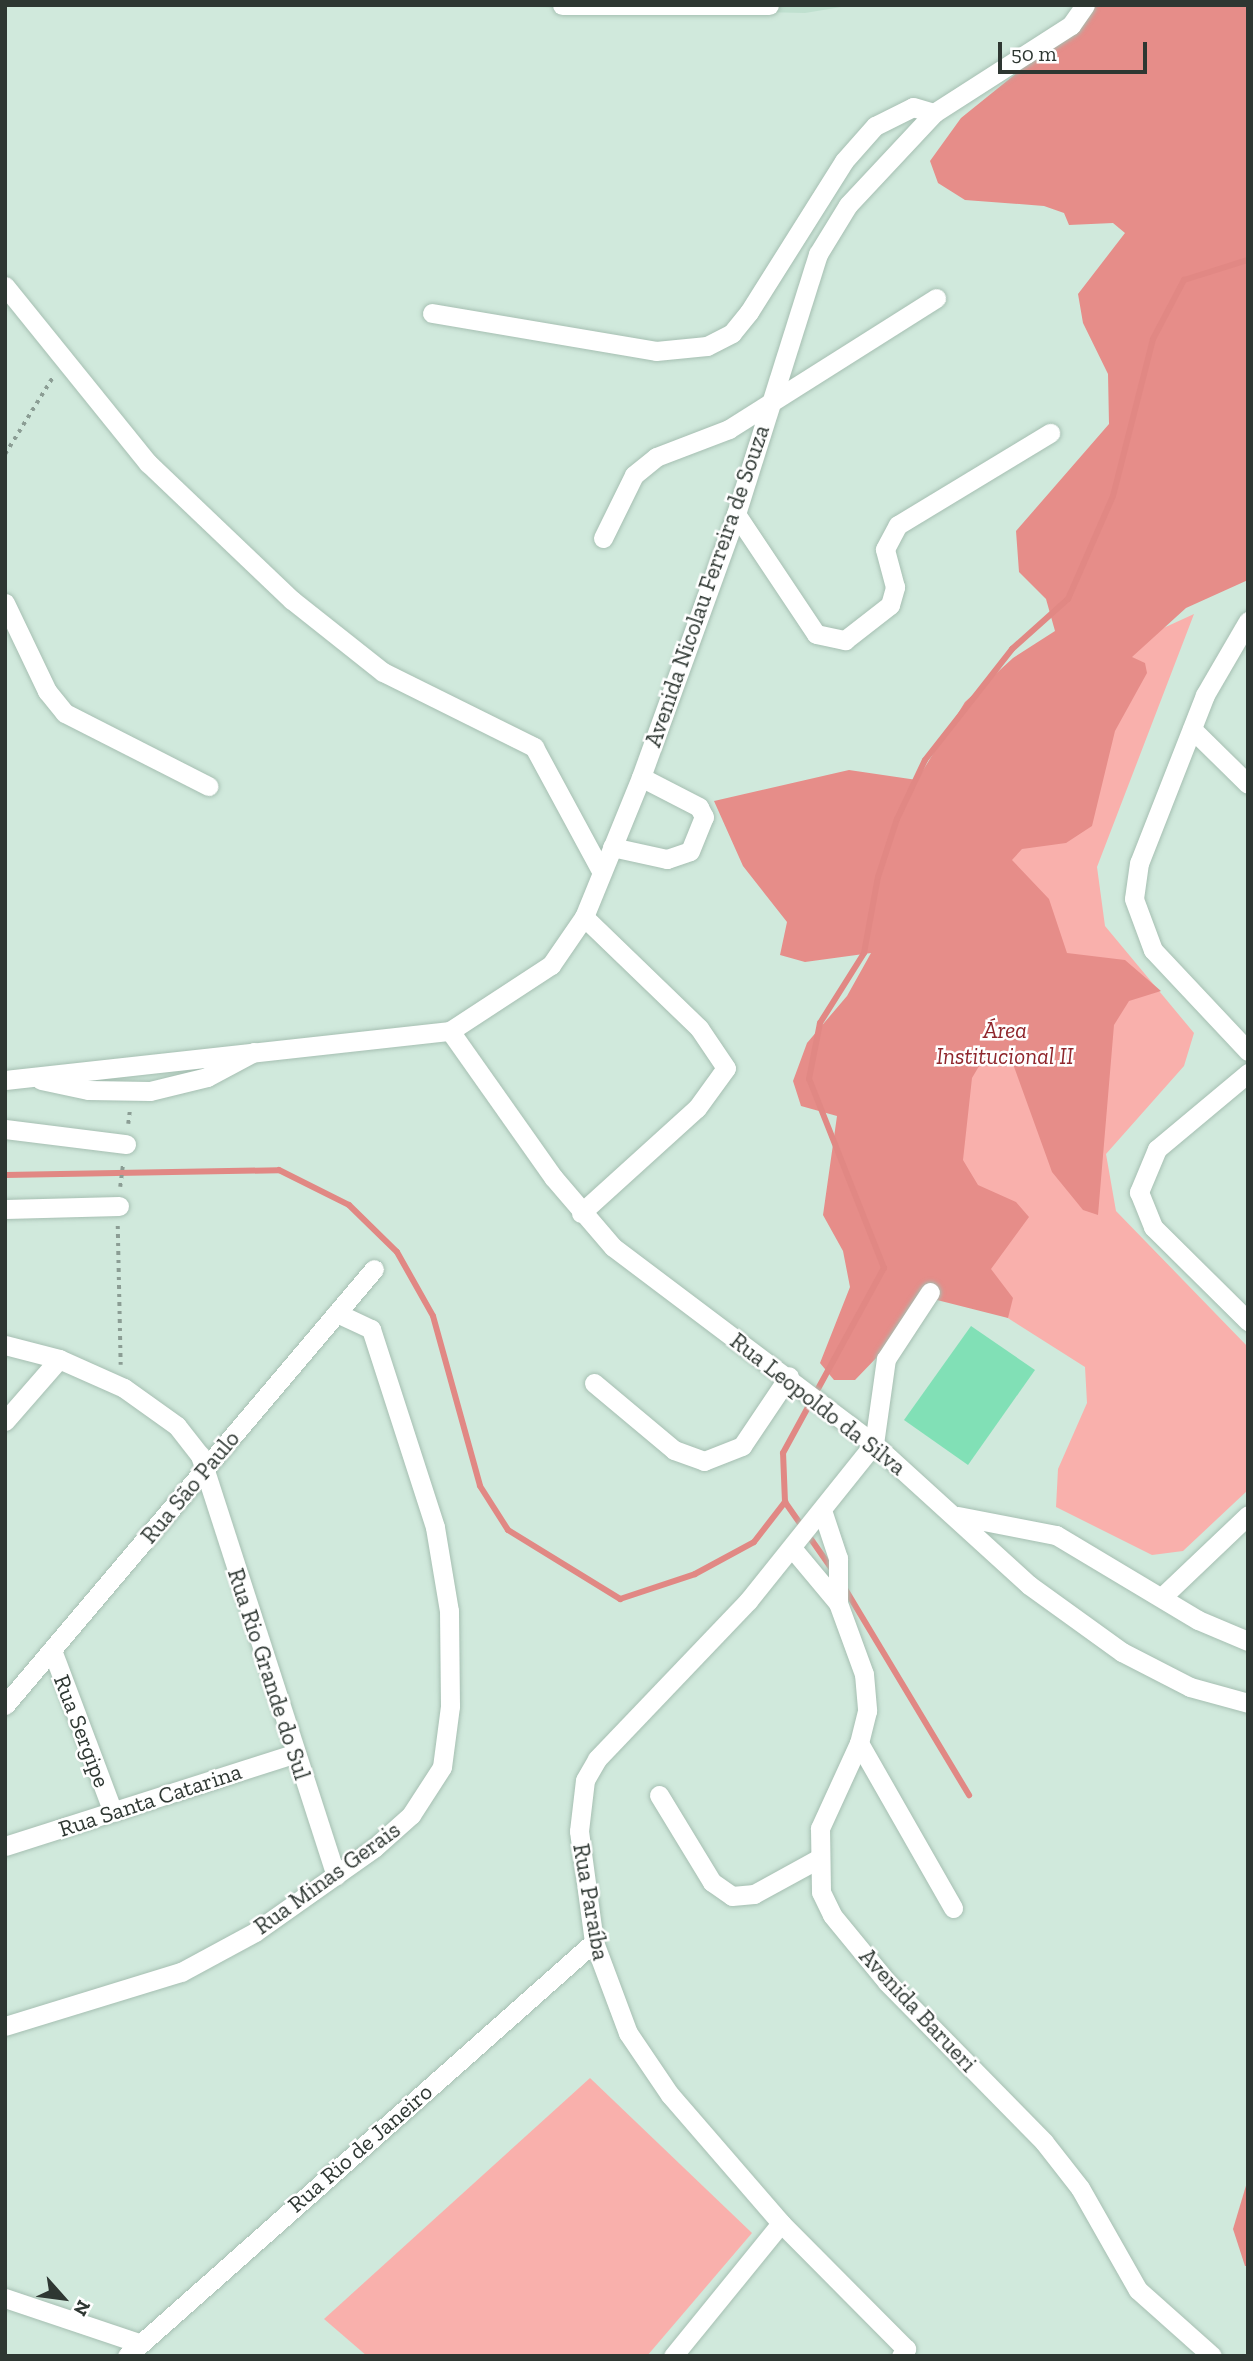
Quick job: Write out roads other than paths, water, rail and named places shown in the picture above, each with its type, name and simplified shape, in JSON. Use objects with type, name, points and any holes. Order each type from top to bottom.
[{"type":"street","points":[[562,5],[769,5]]},
{"type":"street","name":"Avenida Nicolau Ferreira de Souza","points":[[5,1080],[264,1047],[450,1031],[551,965],[584,917],[641,777],[736,514],[818,254],[848,205],[934,113],[1038,48],[1085,5]]},
{"type":"street","points":[[432,313],[656,351],[707,346],[732,333],[750,312],[844,161],[874,126],[913,107],[934,113]]},
{"type":"street","points":[[5,286],[148,463],[292,600],[383,671],[534,747],[601,871]]},
{"type":"street","points":[[603,538],[634,475],[656,457],[729,429],[936,298]]},
{"type":"street","points":[[736,514],[826,640],[845,640],[867,628],[895,595],[888,535],[1050,433]]},
{"type":"street","points":[[5,603],[47,691],[65,713],[208,786]]},
{"type":"street","points":[[1245,629],[1218,666],[1139,863],[1135,912],[1153,950],[1248,1051]]},
{"type":"street","points":[[1192,729],[1248,784]]},
{"type":"street","points":[[612,847],[680,858],[700,829],[704,817],[699,807],[641,777]]},
{"type":"street","points":[[580,1213],[697,1108],[726,1068],[699,1028],[584,917]]},
{"type":"street","name":"Rua Leopoldo da Silva","points":[[450,1031],[580,1213],[660,1285],[789,1376],[874,1444],[958,1516],[1028,1586],[1122,1652],[1190,1687],[1248,1703]]},
{"type":"street","name":"Avenida Nicolau Ferreira de Souza","points":[[26,1076],[88,1090],[132,1091],[206,1077],[264,1047]]},
{"type":"street","points":[[1248,1073],[1150,1156],[1139,1192],[1153,1227],[1248,1321]]},
{"type":"street","points":[[5,1129],[126,1144]]},
{"type":"street","points":[[5,1209],[119,1206]]},
{"type":"street","name":"Rua São Paulo","points":[[5,1705],[374,1269]]},
{"type":"street","points":[[874,1444],[886,1359],[930,1292]]},
{"type":"street","name":"Rua Minas Gerais","points":[[5,2026],[181,1972],[336,1876],[431,1790],[448,1743],[450,1670],[445,1574],[417,1465],[371,1329],[337,1313]]},
{"type":"street","name":"Rua Rio Grande do Sul","points":[[5,1345],[59,1359],[124,1388],[177,1426],[200,1455],[294,1754],[336,1876]]},
{"type":"street","points":[[5,1421],[59,1359]]},
{"type":"street","points":[[594,1383],[674,1450],[704,1461],[742,1446],[789,1376]]},
{"type":"street","name":"Rua Paraíba","points":[[874,1444],[792,1548],[584,1780],[579,1831],[594,1942],[628,2033],[670,2095],[781,2223],[906,2353]]},
{"type":"street","name":"Avenida Barueri","points":[[822,1510],[838,1558],[838,1603]]},
{"type":"street","points":[[958,1516],[1056,1535],[1163,1595],[1198,1620],[1248,1641]]},
{"type":"street","points":[[1163,1595],[1248,1516]]},
{"type":"street","name":"Avenida Barueri","points":[[792,1548],[838,1603],[864,1674],[867,1711],[859,1743],[820,1828],[816,1860],[832,1915],[887,1982],[1044,2142],[1080,2188],[1138,2290],[1212,2356]]},
{"type":"street","name":"Rua Sergipe","points":[[52,1650],[113,1812]]},
{"type":"street","points":[[859,1743],[953,1908]]},
{"type":"street","name":"Rua Santa Catarina","points":[[5,1846],[294,1754]]},
{"type":"street","points":[[659,1795],[712,1882],[732,1896],[746,1897],[816,1860]]},
{"type":"street","name":"Rua Rio de Janeiro","points":[[133,2349],[594,1942]]},
{"type":"street","points":[[673,2356],[781,2223]]},
{"type":"street","points":[[5,2298],[133,2349]]},
{"type":"waterway","points":[[5,1175],[279,1170],[349,1205],[397,1252],[433,1316],[480,1486],[508,1530],[620,1599],[695,1574],[754,1542],[785,1502],[783,1453],[884,1268],[809,1079],[820,1023],[864,953],[878,877],[897,819],[925,760],[1012,649],[1068,599],[1113,496],[1153,339],[1184,280],[1248,260]]},
{"type":"waterway","points":[[785,1502],[832,1569]]},
{"type":"waterway","points":[[844,1587],[969,1795]]},
{"type":"park label","name":"Área Institucional II","points":[[1005,1043]]}]
